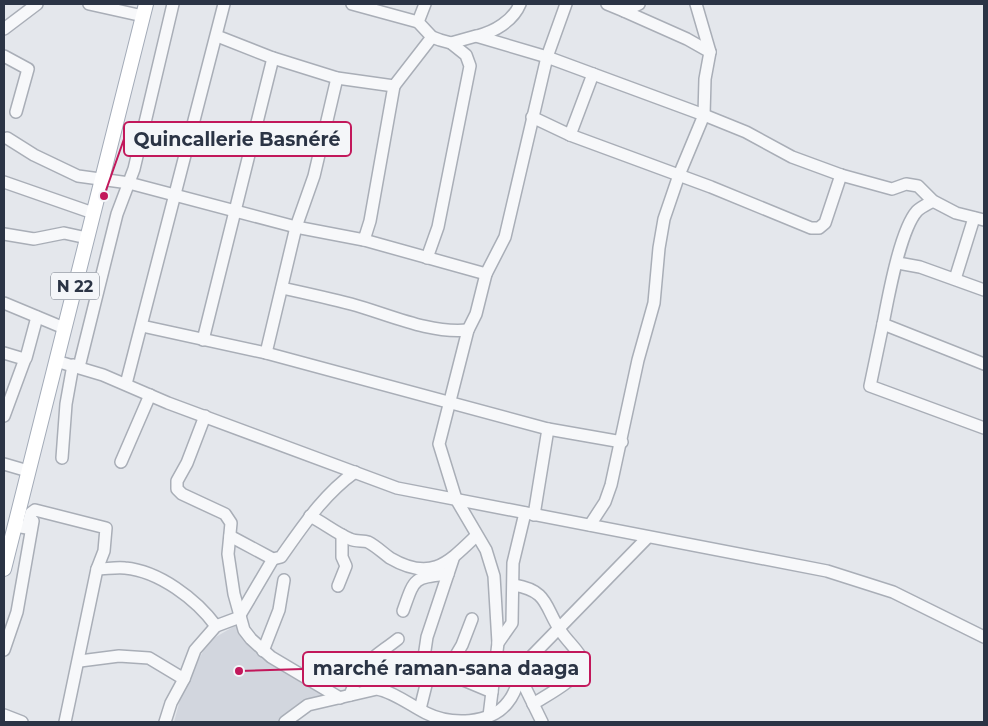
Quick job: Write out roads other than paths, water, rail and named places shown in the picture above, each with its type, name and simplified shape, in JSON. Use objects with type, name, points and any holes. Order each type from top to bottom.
[{"type":"main road","name":"N 22","points":[[4,569],[100,180],[145,10]]},
{"type":"street","points":[[4,29],[37,4]]},
{"type":"street","points":[[88,4],[145,10]]},
{"type":"street","points":[[62,458],[66,404],[117,214],[129,183],[173,4]]},
{"type":"street","points":[[126,384],[224,4]]},
{"type":"street","points":[[352,4],[418,22],[432,37],[451,43],[466,55],[470,66],[438,227],[427,258]]},
{"type":"street","points":[[418,22],[425,4]]},
{"type":"street","points":[[451,43],[490,33],[511,18],[520,4]]},
{"type":"street","points":[[489,716],[498,643],[494,576],[486,550],[476,536],[456,499],[439,444],[448,402],[468,330],[476,314],[486,274],[508,227],[547,57],[566,4]]},
{"type":"street","points":[[606,4],[687,39],[710,52]]},
{"type":"street","points":[[624,11],[639,4]]},
{"type":"street","points":[[590,525],[605,502],[622,442],[636,368],[654,303],[658,248],[664,219],[679,175],[704,115],[710,52],[696,4]]},
{"type":"street","points":[[217,36],[273,58],[337,78],[394,86]]},
{"type":"street","points":[[476,36],[547,57],[704,115],[746,132],[792,157],[841,175],[892,189],[906,184],[913,185],[926,192],[934,201],[956,212],[979,219],[954,279]]},
{"type":"street","points":[[364,240],[370,221],[394,86],[432,37]]},
{"type":"street","points":[[4,56],[28,69],[16,112]]},
{"type":"street","points":[[203,340],[273,58]]},
{"type":"street","points":[[570,135],[593,74]]},
{"type":"street","points":[[266,353],[296,227],[314,176],[337,78]]},
{"type":"street","points":[[532,118],[570,135],[679,175],[811,228],[820,228],[825,223],[841,175]]},
{"type":"street","points":[[6,138],[34,156],[69,173],[100,180],[129,183],[176,194],[296,227],[364,240],[486,274]]},
{"type":"street","points":[[4,182],[93,213]]},
{"type":"street","points":[[934,201],[916,213],[903,241],[870,386],[984,428]]},
{"type":"street","points":[[4,234],[34,239],[64,233],[87,238]]},
{"type":"street","points":[[898,263],[920,267],[984,290]]},
{"type":"street","points":[[282,288],[349,304],[418,324],[455,331],[468,330]]},
{"type":"street","points":[[4,303],[64,328]]},
{"type":"street","points":[[4,416],[25,359],[37,317]]},
{"type":"street","points":[[883,324],[984,364]]},
{"type":"street","points":[[142,326],[266,353],[548,429],[622,442]]},
{"type":"street","points":[[4,353],[25,359]]},
{"type":"street","points":[[56,361],[126,384],[150,395],[397,488],[648,537],[794,563],[845,576],[893,592],[984,637]]},
{"type":"street","points":[[121,462],[150,395]]},
{"type":"street","points":[[205,416],[187,463],[177,481],[177,489],[182,494],[225,514],[231,523],[228,554],[244,630],[263,651],[277,661],[345,696]]},
{"type":"street","points":[[498,643],[512,622],[513,563],[529,514],[548,429]]},
{"type":"street","points":[[4,464],[28,471]]},
{"type":"street","points":[[230,536],[273,559],[281,557],[310,516],[334,489],[355,472]]},
{"type":"street","points":[[4,650],[17,612],[36,510]]},
{"type":"street","points":[[15,526],[27,528],[31,513],[36,510],[106,528],[104,551],[97,569],[80,661],[65,722]]},
{"type":"street","points":[[310,516],[342,535],[356,541],[369,542],[391,558],[410,566],[438,567],[453,559],[476,536]]},
{"type":"street","points":[[338,586],[346,566],[342,557],[342,535]]},
{"type":"street","points":[[284,722],[308,705],[382,690],[438,718],[462,721],[489,716],[509,701],[525,663],[648,537]]},
{"type":"street","points":[[165,722],[171,703],[184,679],[195,650],[216,626],[240,616],[273,559]]},
{"type":"street","points":[[420,709],[427,681],[424,657],[427,637],[453,559]]},
{"type":"street","points":[[97,569],[125,568],[150,574],[170,584],[210,617],[216,626]]},
{"type":"street","points":[[403,611],[416,580],[422,577],[448,574]]},
{"type":"street","points":[[263,651],[279,610],[284,580]]},
{"type":"street","points":[[514,585],[528,587],[543,596],[559,629],[582,659],[581,668],[567,682],[533,704]]},
{"type":"street","points":[[472,619],[462,645],[452,662],[449,674],[492,692]]},
{"type":"street","points":[[345,696],[362,667],[370,658],[398,639]]},
{"type":"street","points":[[80,661],[119,656],[149,658],[184,679]]},
{"type":"street","points":[[520,677],[542,722]]},
{"type":"street","points":[[4,715],[22,722]]},
{"type":"place","name":"Quincallerie Basnéré","points":[[104,196]]},
{"type":"place","name":"marché raman-sana daaga","points":[[239,671]]}]
